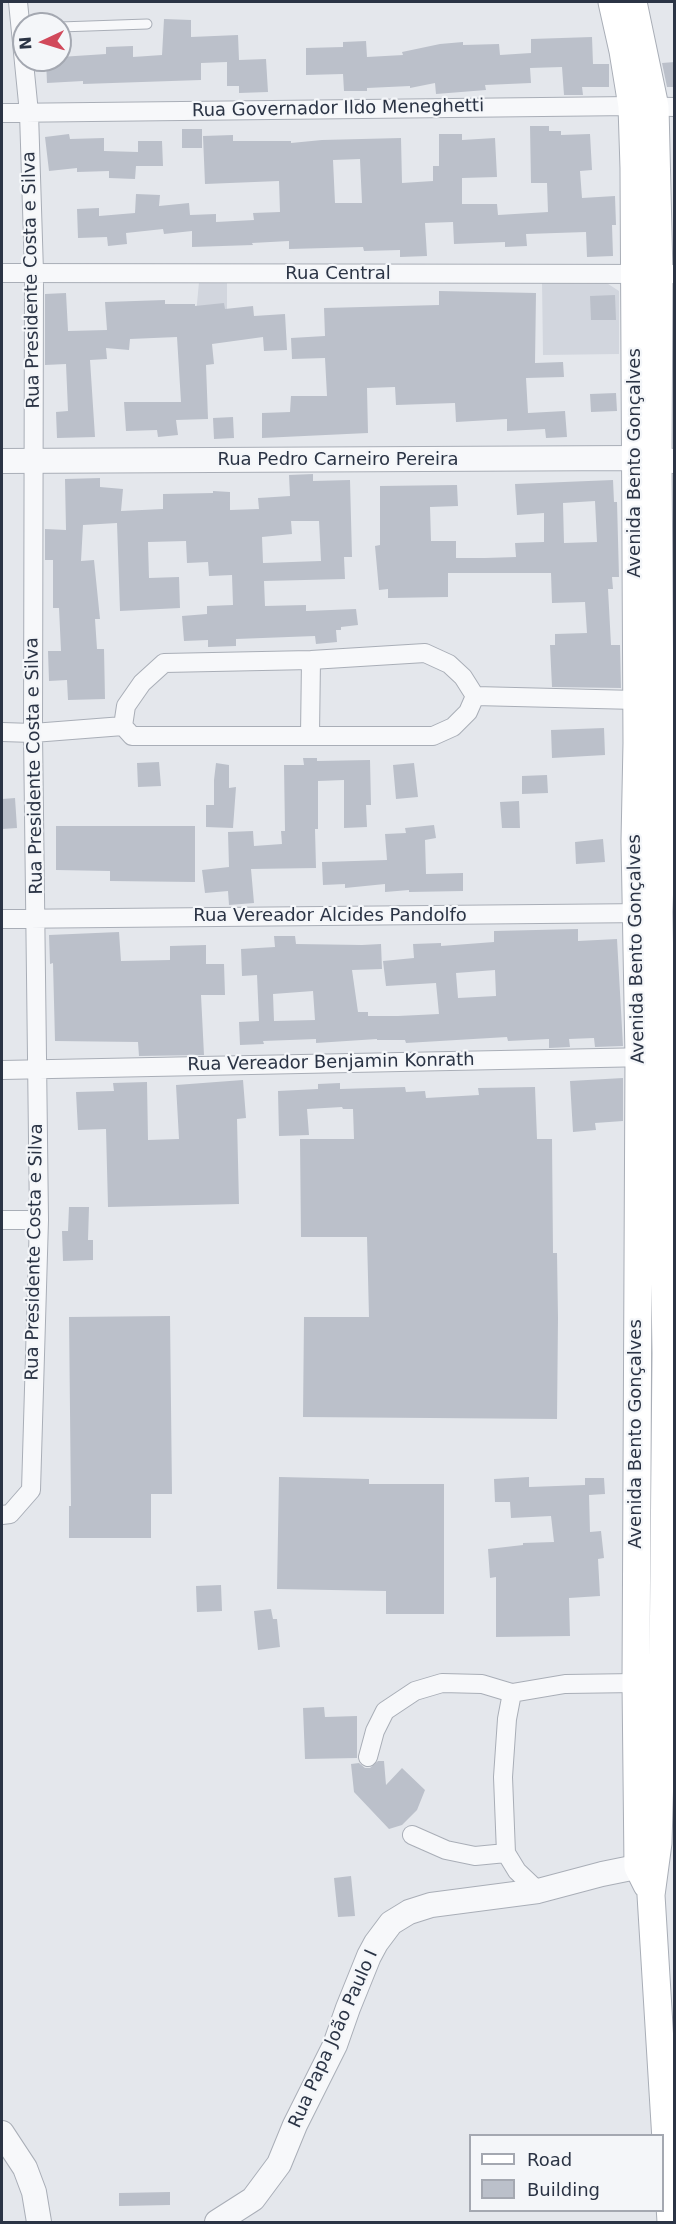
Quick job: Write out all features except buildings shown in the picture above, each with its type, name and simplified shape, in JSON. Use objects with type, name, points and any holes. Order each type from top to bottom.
[{"type":"main road","name":"Avenida Bento Gonçalves","points":[[612,2],[623,51],[654,107]]},
{"type":"main road","name":"Avenida Bento Gonçalves","points":[[633,2],[654,107],[655,460],[667,686],[668,841],[647,913]]},
{"type":"main road","name":"Avenida Bento Gonçalves","points":[[655,460],[636,700],[635,841],[647,913],[657,1005],[650,1057],[651,1181],[636,1363],[636,1683],[655,1853]]},
{"type":"main road","name":"Avenida Bento Gonçalves","points":[[651,1181],[670,1363],[664,1616],[655,1853],[651,1895],[671,2223]]},
{"type":"main road","points":[[636,1363],[670,1363]]},
{"type":"main road","points":[[636,1617],[664,1616]]},
{"type":"street","name":"Rua Presidente Costa e Silva","points":[[2,1515],[10,1514],[31,1490],[39,1220],[33,733],[34,272],[26,72]]},
{"type":"street","name":"Rua Governador Ildo Meneghetti","points":[[2,113],[654,107]]},
{"type":"street","name":"Rua Central","points":[[2,273],[656,274]]},
{"type":"street","name":"Rua Pedro Carneiro Pereira","points":[[2,461],[655,460]]},
{"type":"street","points":[[123,726],[126,706],[142,683],[164,663],[310,660],[425,653],[449,664],[463,677],[475,696]]},
{"type":"street","points":[[310,660],[310,735]]},
{"type":"street","points":[[475,696],[636,700]]},
{"type":"street","points":[[123,726],[132,736],[433,736],[453,727],[468,712],[475,696]]},
{"type":"street","points":[[2,732],[33,733],[123,726]]},
{"type":"street","points":[[635,841],[668,841]]},
{"type":"street","name":"Rua Vereador Alcides Pandolfo","points":[[2,919],[647,913]]},
{"type":"street","name":"Rua Vereador Benjamin Konrath","points":[[2,1070],[650,1057]]},
{"type":"street","points":[[2,1220],[39,1220]]},
{"type":"street","points":[[368,1757],[375,1731],[385,1711],[415,1691],[442,1683],[482,1684],[512,1693],[565,1684],[636,1683]]},
{"type":"street","points":[[512,1693],[507,1719],[503,1776],[506,1853],[517,1871],[538,1891]]},
{"type":"street","points":[[412,1835],[446,1850],[475,1856],[506,1853]]},
{"type":"street","name":"Rua Papa João Paulo I","points":[[217,2223],[245,2216],[253,2199],[279,2164],[336,2044],[369,1956],[391,1923],[409,1912],[431,1905],[538,1891],[602,1874],[655,1853]]},
{"type":"street","points":[[2,2133],[25,2168],[34,2192],[39,2223]]},
{"type":"lane","points":[[72,27],[147,24]]},
{"type":"shaded area","points":[[602,280],[619,291],[619,354],[543,355],[542,281]]},
{"type":"shaded area","points":[[199,282],[227,282],[227,324],[195,325]]}]
